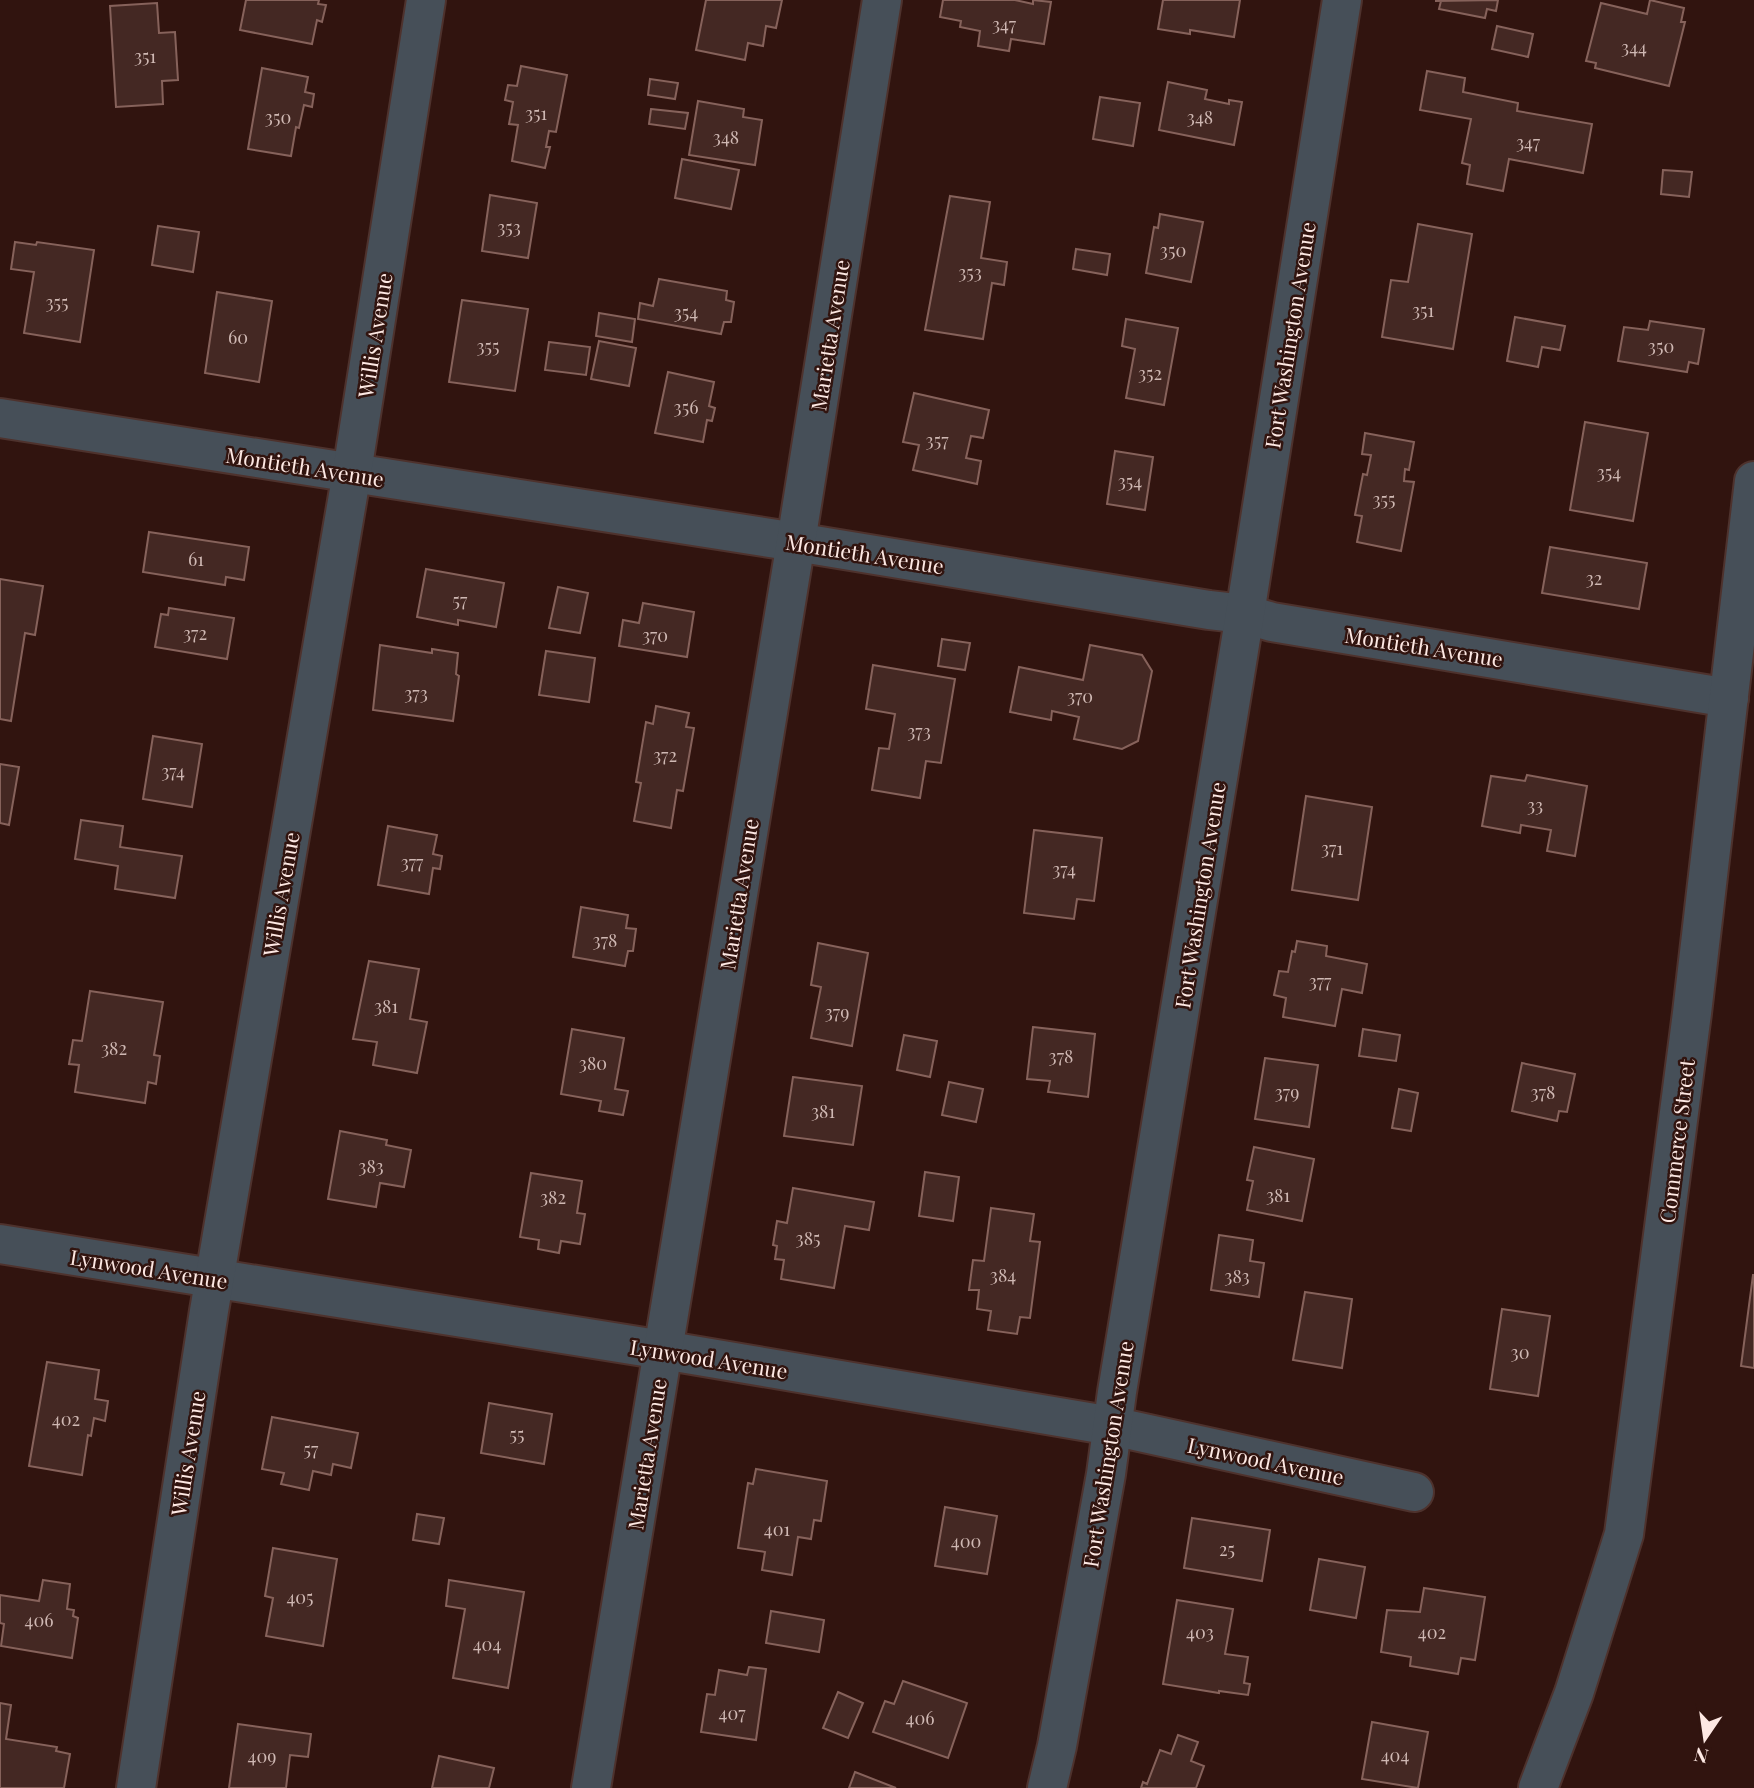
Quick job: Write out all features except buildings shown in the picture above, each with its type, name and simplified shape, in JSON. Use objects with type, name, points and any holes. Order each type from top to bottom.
[{"type":"street","name":"Willis Avenue","points":[[136,1788],[215,1279],[352,472],[426,0]]},
{"type":"street","name":"Marietta Avenue","points":[[591,1788],[796,542],[882,0]]},
{"type":"street","name":"Fort Washington Avenue","points":[[1047,1788],[1106,1474],[1342,0]]},
{"type":"street","name":"Montieth Avenue","points":[[0,418],[796,542],[1209,611],[1245,614],[1272,622],[1729,698]]},
{"type":"street","name":"Commerce Street","points":[[1538,1788],[1574,1693],[1624,1534],[1692,1013],[1754,481]]},
{"type":"street","name":"Lynwood Avenue","points":[[0,1244],[663,1350],[1112,1426],[1414,1492]]}]
